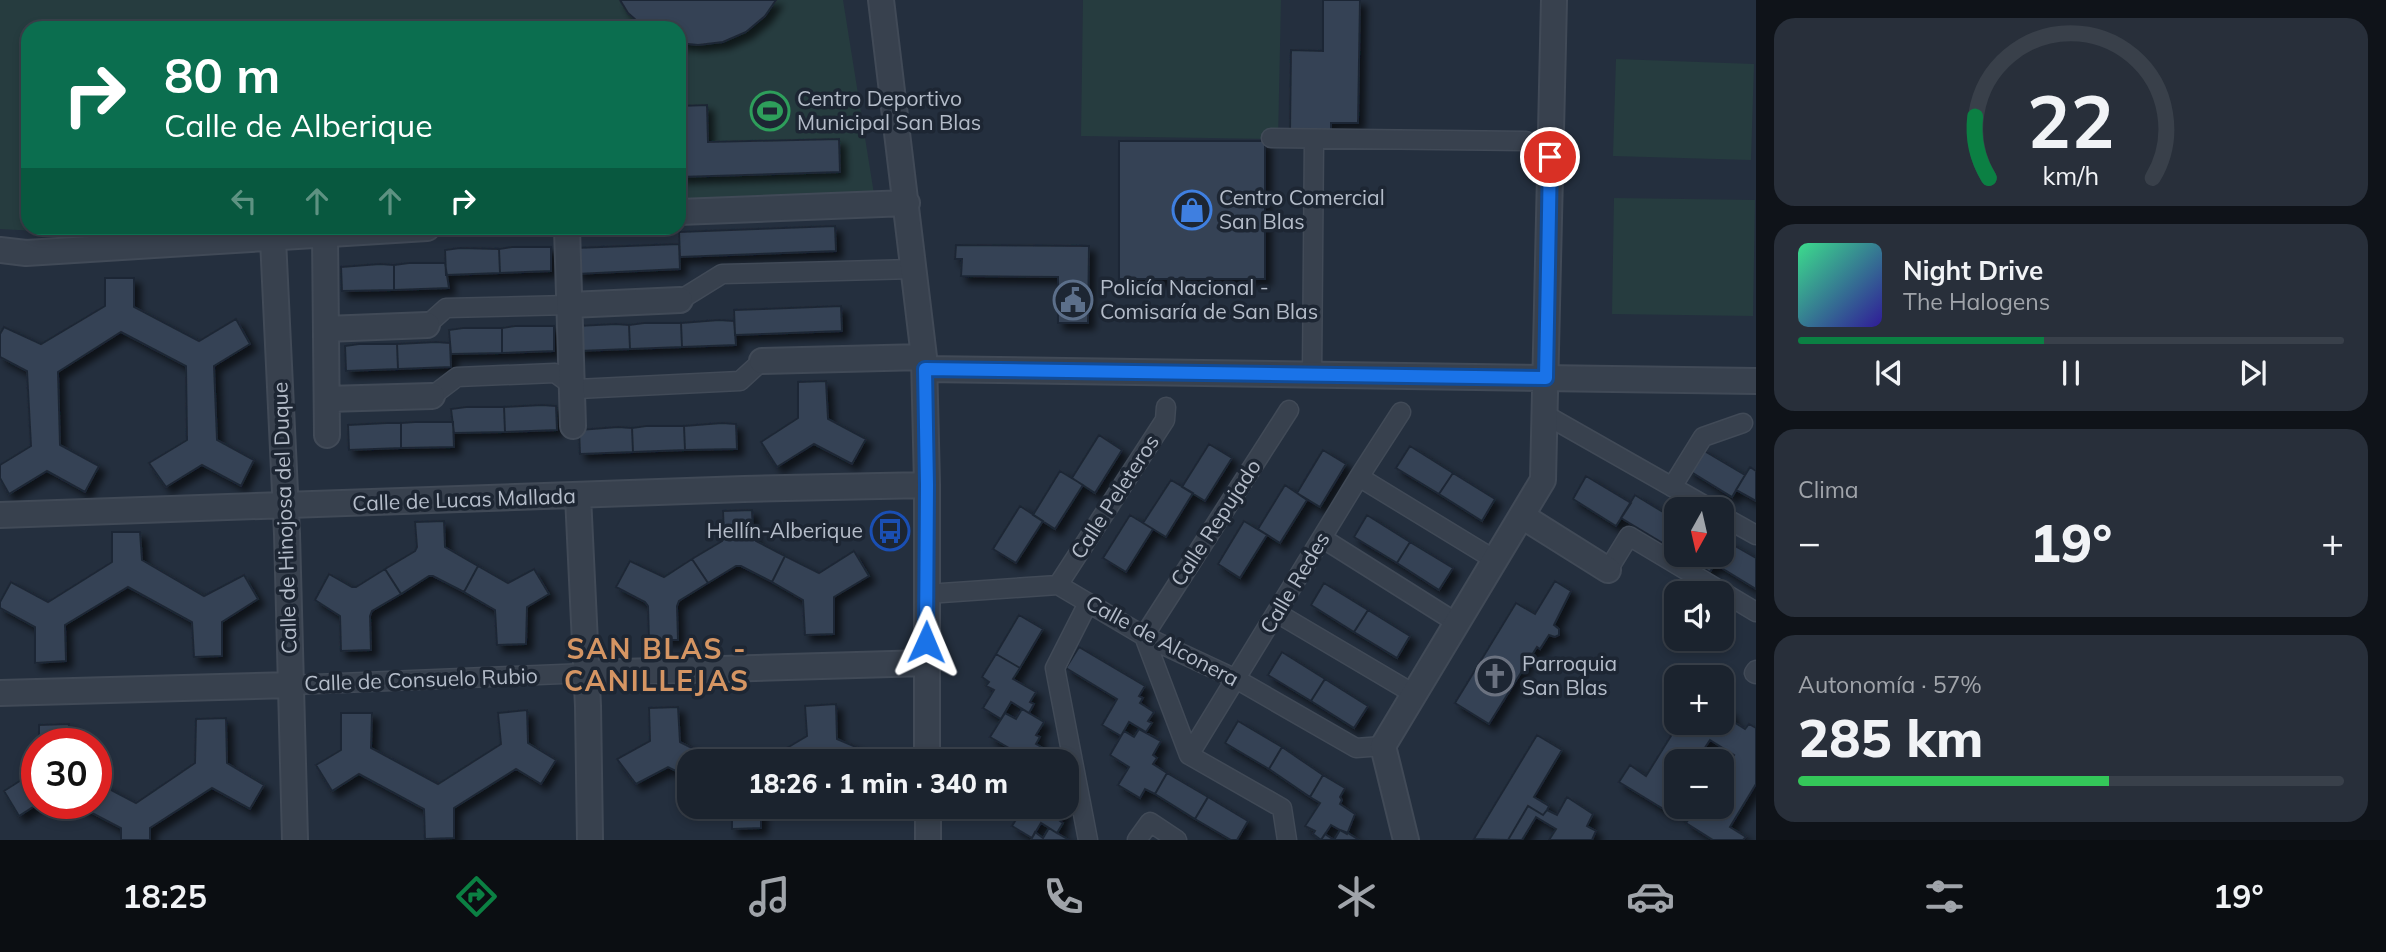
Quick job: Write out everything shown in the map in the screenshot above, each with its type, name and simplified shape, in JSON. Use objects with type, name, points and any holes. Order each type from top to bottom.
[{"type":"street","points":[[881,0],[924,363],[927,749]]},
{"type":"street","points":[[1406,840],[1383,746],[1543,480],[1554,0]]},
{"type":"street","points":[[1271,138],[1527,141]]},
{"type":"street","points":[[1312,375],[1314,139]]},
{"type":"street","points":[[686,212],[907,203]]},
{"type":"street","points":[[0,250],[26,253],[325,235],[327,435]]},
{"type":"street","points":[[567,235],[573,426]]},
{"type":"street","name":"Calle de Hinojosa del Duque","points":[[273,239],[285,504],[295,840]]},
{"type":"street","points":[[326,329],[427,324],[446,308],[680,300],[722,274],[914,269]]},
{"type":"street","points":[[327,399],[432,396],[457,377],[555,373],[577,388],[740,381],[762,361],[924,363],[1312,375],[1756,381]]},
{"type":"street","name":"Calle Peleteros","points":[[1058,585],[1165,419],[1166,407]]},
{"type":"street","name":"Calle Repujado","points":[[1144,636],[1289,410]]},
{"type":"street","name":"Calle Redes","points":[[1189,755],[1401,412]]},
{"type":"street","points":[[1544,414],[1690,497]]},
{"type":"street","points":[[1672,487],[1703,437],[1743,423]]},
{"type":"street","points":[[1359,477],[1495,560]]},
{"type":"street","name":"Calle de Lucas Mallada","points":[[0,515],[927,485]]},
{"type":"street","points":[[578,496],[587,673],[590,840]]},
{"type":"street","points":[[1522,516],[1608,570],[1629,536],[1756,612]]},
{"type":"street","points":[[1734,523],[1756,535]]},
{"type":"street","points":[[1322,538],[1457,623]]},
{"type":"street","points":[[927,594],[1058,585]]},
{"type":"street","name":"Calle de Alconera","points":[[1058,585],[1144,636],[1236,680],[1356,748],[1383,746]]},
{"type":"street","points":[[1088,603],[1055,668],[1088,840]]},
{"type":"street","points":[[1278,613],[1414,694]]},
{"type":"street","points":[[1144,636],[1189,755],[1282,808],[1287,840]]},
{"type":"street","name":"Calle de Consuelo Rubio","points":[[0,693],[926,663]]},
{"type":"street","points":[[928,819],[928,840]]},
{"type":"street","points":[[1138,840],[1150,822],[1177,840]]},
{"type":"green space","name":"Centro Deportivo Municipal San Blas","points":[[0,0],[843,0],[874,194],[686,200],[686,21],[21,21],[21,230],[0,229]]},
{"type":"green space","points":[[1083,0],[1281,0],[1278,139],[1081,136]]},
{"type":"green space","points":[[1616,59],[1754,64],[1751,160],[1613,156]]},
{"type":"green space","points":[[1614,198],[1755,200],[1753,316],[1612,314]]},
{"type":"building","points":[[620,0],[776,0],[765,16],[746,32],[723,42],[698,45],[686,44],[686,21],[637,21]]},
{"type":"building","points":[[1323,0],[1360,0],[1358,123],[1331,123],[1331,132],[1290,132],[1291,50],[1323,51]]},
{"type":"building","points":[[707,105],[708,142],[839,139],[840,172],[686,177],[686,106]]},
{"type":"building","name":"Centro Comercial San Blas","points":[[1119,141],[1265,141],[1265,279],[1119,279]]},
{"type":"building","points":[[835,226],[836,251],[680,257],[679,235],[686,235],[686,232]]},
{"type":"building","points":[[679,244],[680,269],[576,274],[575,248]]},
{"type":"building","name":"Policía Nacional - Comisaría de San Blas","points":[[956,245],[1089,246],[1088,323],[1058,323],[1058,277],[961,276],[962,259],[955,259]]},
{"type":"building","points":[[551,247],[551,271],[500,273],[499,249]]},
{"type":"building","points":[[499,249],[500,273],[446,275],[445,250]]},
{"type":"building","points":[[445,263],[449,288],[394,290],[394,265]]},
{"type":"building","points":[[394,265],[394,290],[342,291],[341,267]]},
{"type":"building","points":[[105,278],[134,278],[134,307],[199,341],[236,319],[250,344],[214,366],[217,440],[254,460],[241,486],[202,465],[166,487],[149,463],[187,440],[186,366],[121,332],[58,372],[60,445],[99,466],[85,492],[47,471],[9,494],[0,478],[0,465],[31,446],[27,371],[0,357],[0,334],[4,327],[41,344],[105,306]]},
{"type":"building","points":[[841,306],[842,331],[735,335],[734,310]]},
{"type":"building","points":[[734,321],[736,345],[682,347],[681,323]]},
{"type":"building","points":[[681,323],[682,347],[630,349],[629,325]]},
{"type":"building","points":[[629,325],[630,349],[578,351],[577,326]]},
{"type":"building","points":[[554,326],[554,351],[502,353],[502,328]]},
{"type":"building","points":[[502,328],[502,353],[451,354],[449,330]]},
{"type":"building","points":[[450,343],[451,367],[398,369],[397,344]]},
{"type":"building","points":[[397,344],[398,369],[346,371],[345,346]]},
{"type":"building","points":[[826,381],[828,419],[866,439],[852,464],[814,444],[777,467],[761,442],[798,418],[798,382]]},
{"type":"building","points":[[556,406],[557,430],[505,432],[504,407]]},
{"type":"building","points":[[504,407],[505,432],[454,433],[451,409]]},
{"type":"building","points":[[453,422],[454,447],[401,448],[401,423]]},
{"type":"building","points":[[401,423],[401,448],[349,450],[348,425]]},
{"type":"building","points":[[736,424],[737,449],[685,450],[684,426]]},
{"type":"building","points":[[684,426],[685,450],[633,452],[632,428]]},
{"type":"building","points":[[632,428],[633,452],[580,454],[579,430]]},
{"type":"building","points":[[1099,435],[1122,450],[1095,493],[1072,478]]},
{"type":"building","points":[[1209,444],[1232,458],[1205,501],[1182,487]]},
{"type":"building","points":[[1410,446],[1453,473],[1439,494],[1396,468]]},
{"type":"building","points":[[1701,449],[1745,475],[1732,497],[1688,470]]},
{"type":"building","points":[[1323,450],[1346,464],[1320,507],[1297,493]]},
{"type":"building","points":[[1750,467],[1756,471],[1756,501],[1736,490]]},
{"type":"building","points":[[1060,471],[1083,485],[1055,529],[1033,515]]},
{"type":"building","points":[[1453,473],[1495,499],[1482,521],[1439,494]]},
{"type":"building","points":[[1586,476],[1631,503],[1616,526],[1573,499]]},
{"type":"building","points":[[1171,480],[1193,493],[1166,537],[1143,523]]},
{"type":"building","points":[[1285,485],[1307,500],[1280,543],[1258,529]]},
{"type":"building","points":[[1635,495],[1664,513],[1664,544],[1621,518]]},
{"type":"building","points":[[1020,506],[1043,521],[1016,563],[993,549]]},
{"type":"building","points":[[752,510],[753,536],[756,541],[785,556],[772,582],[736,566],[708,583],[692,559],[722,541],[723,511]]},
{"type":"building","points":[[1130,515],[1153,529],[1126,572],[1103,558]]},
{"type":"building","points":[[1367,515],[1410,542],[1397,563],[1354,537]]},
{"type":"building","points":[[444,521],[445,547],[478,566],[464,592],[429,576],[401,594],[385,569],[415,551],[415,522]]},
{"type":"building","points":[[1244,521],[1267,535],[1240,578],[1218,564]]},
{"type":"building","points":[[112,532],[140,532],[142,560],[204,596],[244,575],[258,599],[222,622],[222,656],[194,657],[192,622],[128,587],[65,625],[66,661],[35,663],[35,627],[0,608],[0,602],[11,582],[48,602],[112,562]]},
{"type":"building","points":[[1410,542],[1453,568],[1439,590],[1397,563]]},
{"type":"building","points":[[1734,545],[1756,558],[1756,589],[1720,567],[1734,567]]},
{"type":"building","points":[[854,551],[869,576],[834,597],[834,634],[805,635],[803,600],[772,582],[785,556],[819,573]]},
{"type":"building","points":[[692,559],[708,583],[679,601],[678,640],[649,640],[648,606],[616,587],[630,561],[664,577]]},
{"type":"building","points":[[478,566],[508,583],[534,569],[549,594],[527,607],[526,644],[497,645],[495,610],[464,592]]},
{"type":"building","points":[[385,569],[401,594],[372,611],[371,650],[341,651],[340,616],[315,600],[329,574],[356,587]]},
{"type":"building","name":"Parroquia San Blas","points":[[1555,581],[1571,591],[1554,625],[1559,629],[1559,635],[1549,635],[1540,649],[1537,647],[1489,724],[1455,703],[1516,603],[1535,614]]},
{"type":"building","points":[[1324,583],[1368,610],[1354,632],[1311,605]]},
{"type":"building","points":[[1368,610],[1410,636],[1397,658],[1354,632]]},
{"type":"building","points":[[1019,615],[1043,629],[1020,668],[996,654]]},
{"type":"building","points":[[1079,647],[1145,686],[1139,696],[1143,698],[1140,703],[1154,712],[1148,721],[1152,723],[1146,732],[1129,722],[1121,736],[1102,725],[1117,699],[1066,668]]},
{"type":"building","points":[[1282,652],[1325,679],[1311,701],[1268,675]]},
{"type":"building","points":[[996,654],[1020,668],[1013,679],[1036,692],[1030,702],[1034,704],[1029,713],[1011,702],[1001,719],[983,708],[994,690],[986,686],[989,682],[982,677]]},
{"type":"building","points":[[1325,679],[1368,706],[1354,728],[1311,701]]},
{"type":"building","points":[[836,704],[837,739],[861,749],[785,749],[807,736],[805,706]]},
{"type":"building","points":[[678,707],[680,742],[694,749],[677,749],[677,772],[668,767],[636,784],[617,759],[650,741],[649,708]]},
{"type":"building","points":[[1022,709],[1044,722],[1036,735],[1040,737],[1036,744],[1045,749],[1008,749],[990,737],[1005,713],[1016,719]]},
{"type":"building","points":[[527,710],[528,743],[556,760],[541,784],[516,769],[454,808],[454,838],[425,839],[424,809],[359,774],[332,791],[316,765],[341,750],[341,713],[372,713],[371,748],[438,784],[501,744],[498,713]]},
{"type":"building","points":[[226,718],[227,763],[264,785],[250,809],[212,788],[150,828],[150,840],[121,840],[121,828],[104,819],[112,819],[112,790],[136,803],[195,763],[196,719]]},
{"type":"building","points":[[1238,721],[1282,747],[1269,769],[1225,743]]},
{"type":"building","points":[[1734,722],[1745,729],[1749,724],[1756,728],[1756,784],[1730,827],[1746,837],[1743,840],[1713,840],[1686,823],[1689,819],[1734,819],[1734,749],[1724,749],[1710,740],[1704,749],[1664,749],[1664,809],[1619,782],[1630,765],[1646,776],[1672,735],[1734,735]]},
{"type":"building","points":[[69,724],[69,728],[39,728],[39,725]]},
{"type":"building","points":[[1139,729],[1161,741],[1153,755],[1157,758],[1153,764],[1167,773],[1155,794],[1145,789],[1140,798],[1118,785],[1129,767],[1110,755],[1124,731],[1134,737]]},
{"type":"building","points":[[1537,735],[1562,750],[1534,797],[1549,806],[1547,810],[1543,815],[1528,806],[1508,840],[1474,839]]},
{"type":"building","points":[[1282,747],[1323,775],[1310,797],[1269,769]]},
{"type":"building","points":[[1167,773],[1208,797],[1195,819],[1155,794]]},
{"type":"building","points":[[1323,775],[1345,788],[1340,804],[1355,814],[1347,834],[1331,825],[1321,840],[1313,834],[1315,831],[1305,826],[1320,803],[1310,797]]},
{"type":"building","points":[[21,780],[21,815],[19,816],[4,791]]},
{"type":"building","points":[[1208,797],[1248,821],[1237,840],[1231,840],[1195,819]]},
{"type":"building","points":[[1567,797],[1593,814],[1587,826],[1596,831],[1592,840],[1549,840],[1556,829],[1536,817],[1522,840],[1508,840],[1528,806],[1543,815],[1547,810],[1557,815]]},
{"type":"building","points":[[732,819],[761,819],[761,828],[732,829]]},
{"type":"building","points":[[1016,819],[1061,819],[1063,823],[1057,833],[1041,823],[1032,838],[1012,826]]},
{"type":"building","points":[[1049,828],[1069,840],[1031,840],[1035,832],[1043,838]]},
{"type":"building","points":[[1340,830],[1359,840],[1334,840]]},
{"type":"building","points":[[1325,834],[1334,840],[1321,840]]},
{"type":"place","name":"Centro Deportivo Municipal San Blas","points":[[770,111]]},
{"type":"place","name":"Centro Comercial San Blas","points":[[1192,210]]},
{"type":"place","name":"Policía Nacional - Comisaría de San Blas","points":[[1073,300]]},
{"type":"place","name":"Hellín-Alberique","points":[[890,531]]},
{"type":"place","name":"Parroquia San Blas","points":[[1495,676]]},
{"type":"district","name":"SAN BLAS - CANILLEJAS","points":[[657,665]]},
{"type":"route","points":[[926,642],[925,369],[1546,378],[1550,157]]}]
